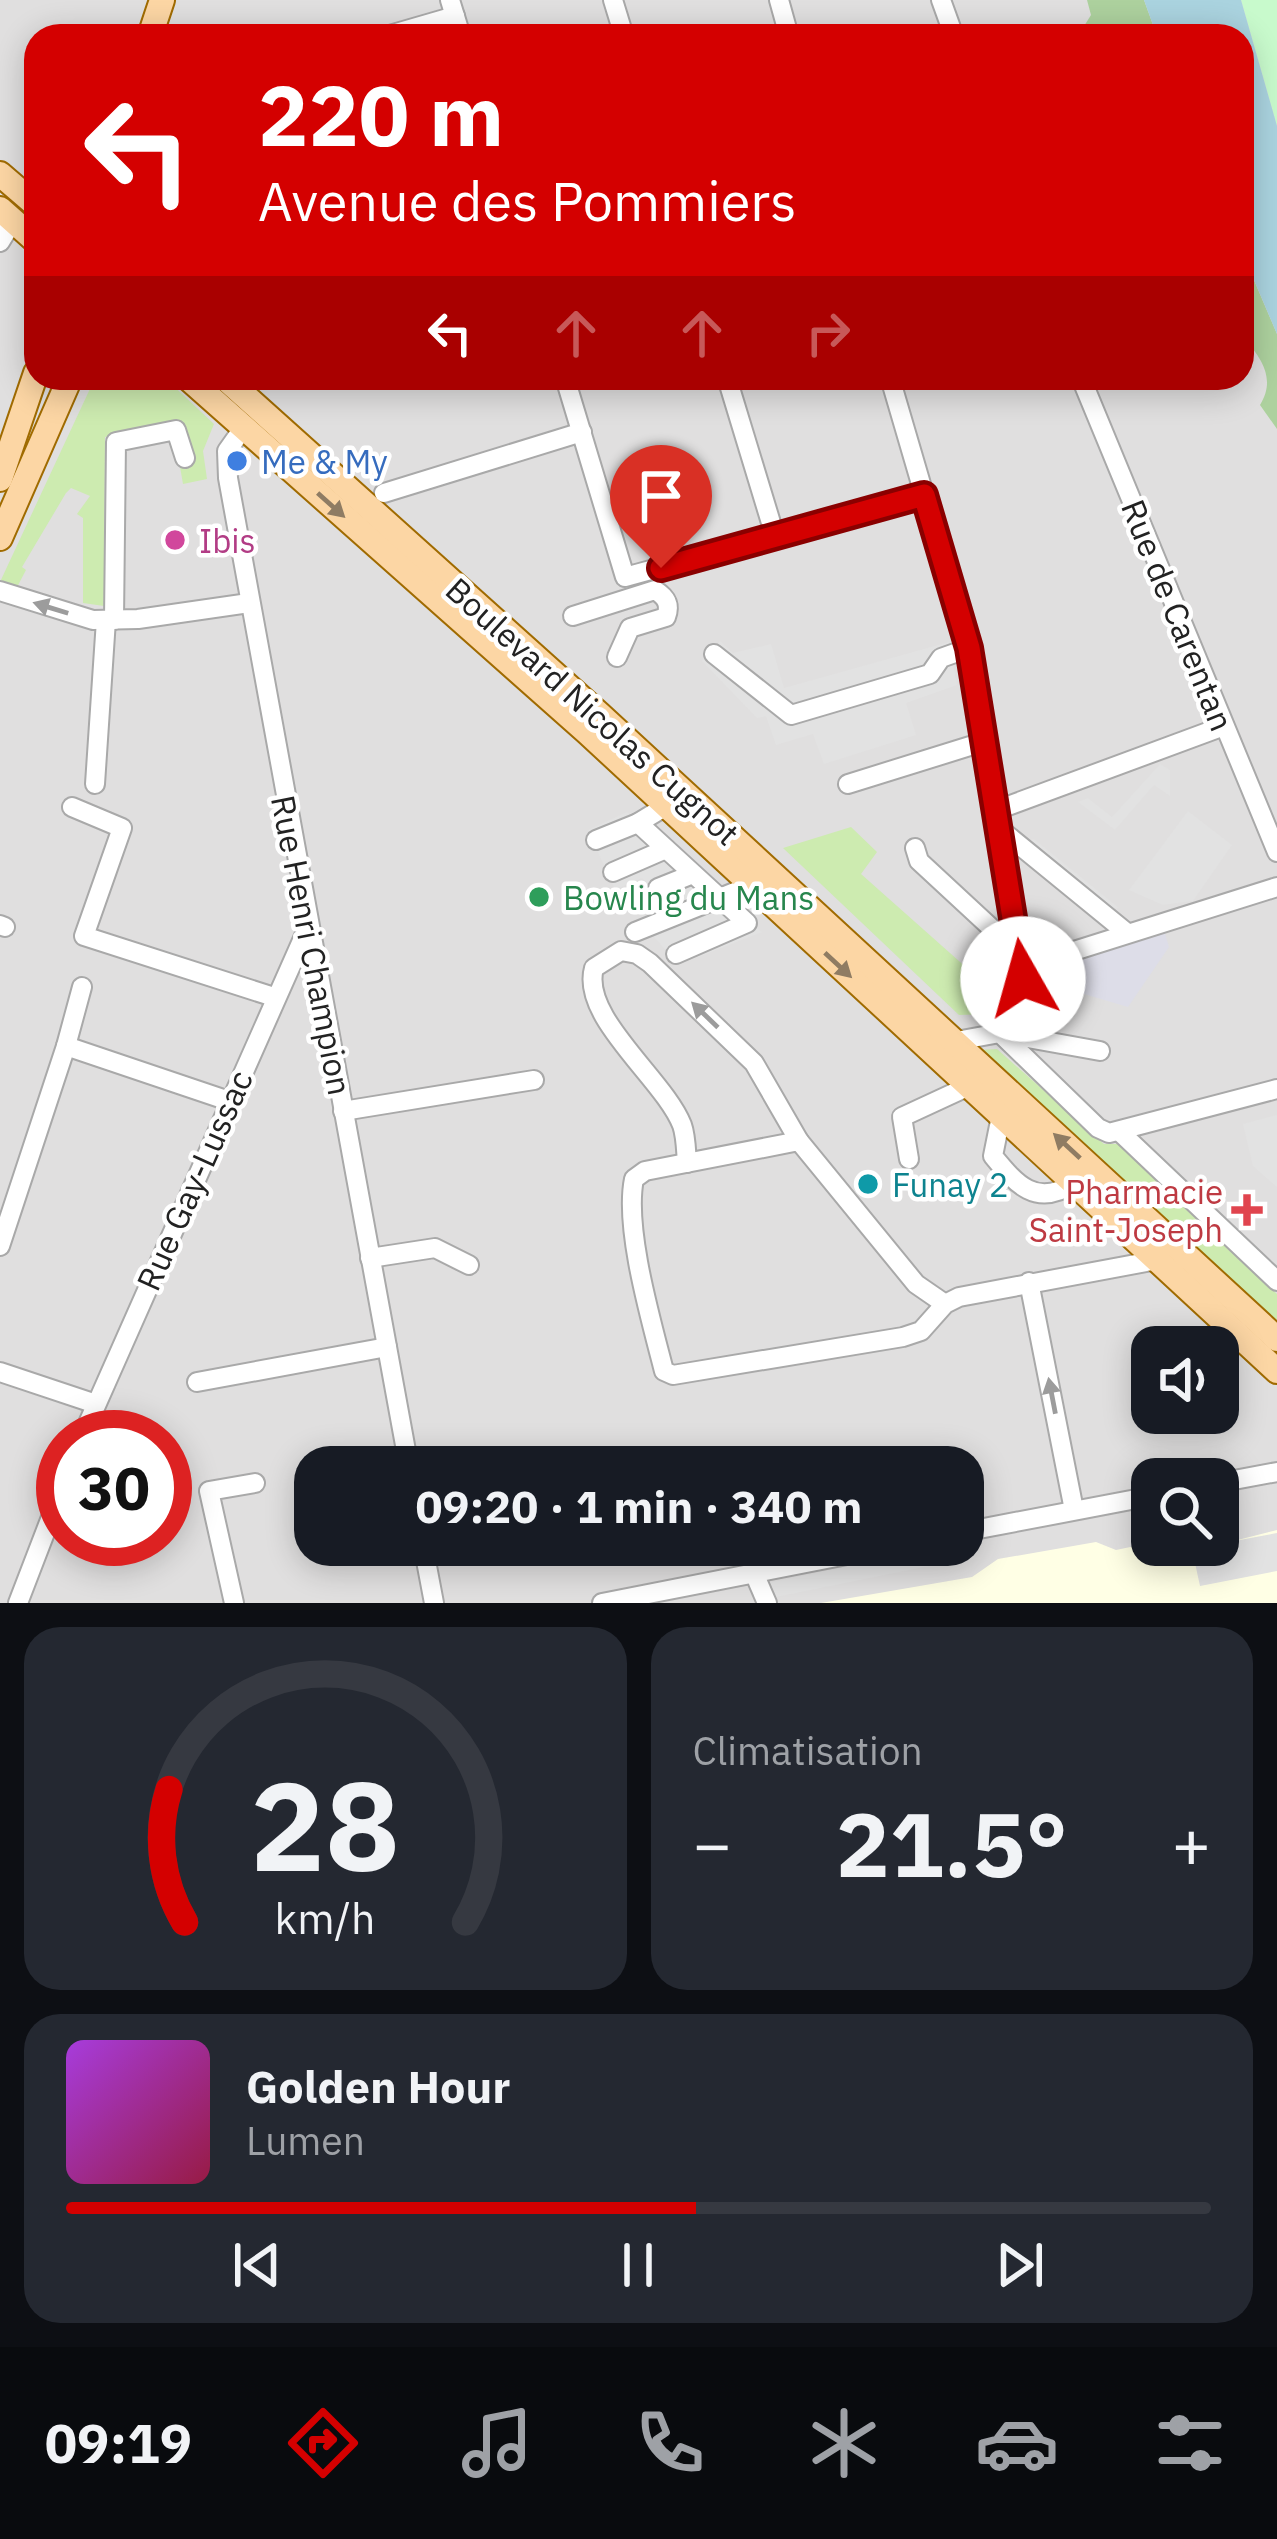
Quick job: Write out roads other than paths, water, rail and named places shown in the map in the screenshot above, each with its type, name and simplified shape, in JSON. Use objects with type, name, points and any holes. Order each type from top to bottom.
[{"type":"main road","points":[[0,174],[24,195]]},
{"type":"main road","points":[[0,538],[32,390]]},
{"type":"main road","points":[[12,480],[51,390]]},
{"type":"main road","points":[[12,480],[63,390]]},
{"type":"main road","name":"Boulevard Nicolas Cugnot","points":[[201,390],[667,806],[1277,1371]]},
{"type":"main road","name":"Boulevard Nicolas Cugnot","points":[[241,390],[1277,1339]]},
{"type":"street","points":[[414,24],[452,8]]},
{"type":"street","points":[[569,390],[625,578],[924,495]]},
{"type":"street","points":[[731,390],[776,536]]},
{"type":"street","points":[[893,390],[969,648],[1018,934],[1023,967],[1000,1033]]},
{"type":"street","name":"Rue de Carentan","points":[[1086,390],[1277,852]]},
{"type":"street","name":"Rue Henri Champion","points":[[244,428],[227,451],[228,478],[405,1446]]},
{"type":"street","points":[[95,784],[110,620],[116,442],[176,430],[184,458]]},
{"type":"street","points":[[384,493],[582,432]]},
{"type":"street","points":[[573,616],[655,590],[664,596],[669,608],[666,617],[630,628],[617,657]]},
{"type":"street","points":[[0,592],[58,611],[110,620],[249,603]]},
{"type":"street","points":[[714,654],[791,716],[930,674],[941,658],[969,648]]},
{"type":"street","points":[[999,820],[1224,726]]},
{"type":"street","points":[[848,784],[986,741]]},
{"type":"street","points":[[596,840],[667,806]]},
{"type":"street","points":[[72,807],[122,828],[84,936],[274,997]]},
{"type":"street","points":[[999,820],[1127,934]]},
{"type":"street","points":[[638,823],[747,923],[676,954]]},
{"type":"street","points":[[613,872],[666,848]]},
{"type":"street","points":[[915,848],[919,860],[1000,936],[1018,934]]},
{"type":"street","points":[[658,889],[693,874]]},
{"type":"street","points":[[635,932],[752,885]]},
{"type":"street","points":[[1023,967],[1277,886]]},
{"type":"street","name":"Rue Gay-Lussac","points":[[93,1410],[308,925]]},
{"type":"street","points":[[687,1163],[682,1125],[608,1021],[594,992],[594,968],[621,951],[650,963],[754,1063],[799,1141],[916,1284],[945,1304]]},
{"type":"street","points":[[0,1246],[82,987]]},
{"type":"street","points":[[1000,1033],[1098,1128],[1120,1132],[1277,1089]]},
{"type":"street","points":[[956,1041],[1000,1033],[1100,1051]]},
{"type":"street","points":[[66,1046],[229,1101]]},
{"type":"street","points":[[343,1111],[534,1080]]},
{"type":"street","points":[[909,1160],[902,1117],[969,1086]]},
{"type":"street","points":[[1001,1116],[993,1156],[1018,1186],[1040,1194],[1061,1192],[1074,1183]]},
{"type":"street","points":[[1120,1132],[1277,1281]]},
{"type":"street","points":[[799,1141],[644,1171],[634,1179],[631,1196],[644,1288],[664,1370],[673,1376],[874,1344],[920,1331],[958,1297],[1157,1260]]},
{"type":"street","points":[[370,1258],[435,1248],[469,1264]]},
{"type":"street","points":[[1029,1282],[1074,1510]]},
{"type":"street","points":[[197,1382],[387,1347]]},
{"type":"street","points":[[0,1372],[95,1404]]},
{"type":"street","points":[[1239,1480],[1277,1472]]},
{"type":"street","points":[[234,1603],[209,1491],[255,1483]]},
{"type":"street","points":[[984,1528],[1131,1500]]},
{"type":"street","points":[[18,1603],[36,1556]]},
{"type":"street","points":[[427,1566],[434,1603]]},
{"type":"street","points":[[602,1603],[790,1566]]},
{"type":"street","points":[[754,1573],[767,1603]]},
{"type":"water","points":[[1144,0],[1241,0],[1248,24],[1153,24]]},
{"type":"water","points":[[1254,46],[1277,126],[1277,334],[1254,280]]},
{"type":"place","name":"Me & My","points":[[237,461]]},
{"type":"place","name":"Ibis","points":[[175,540]]},
{"type":"place","name":"Bowling du Mans","points":[[539,897]]},
{"type":"place","name":"Funay 2","points":[[868,1184]]},
{"type":"place","name":"Pharmacie Saint-Joseph","points":[[1247,1210]]}]
